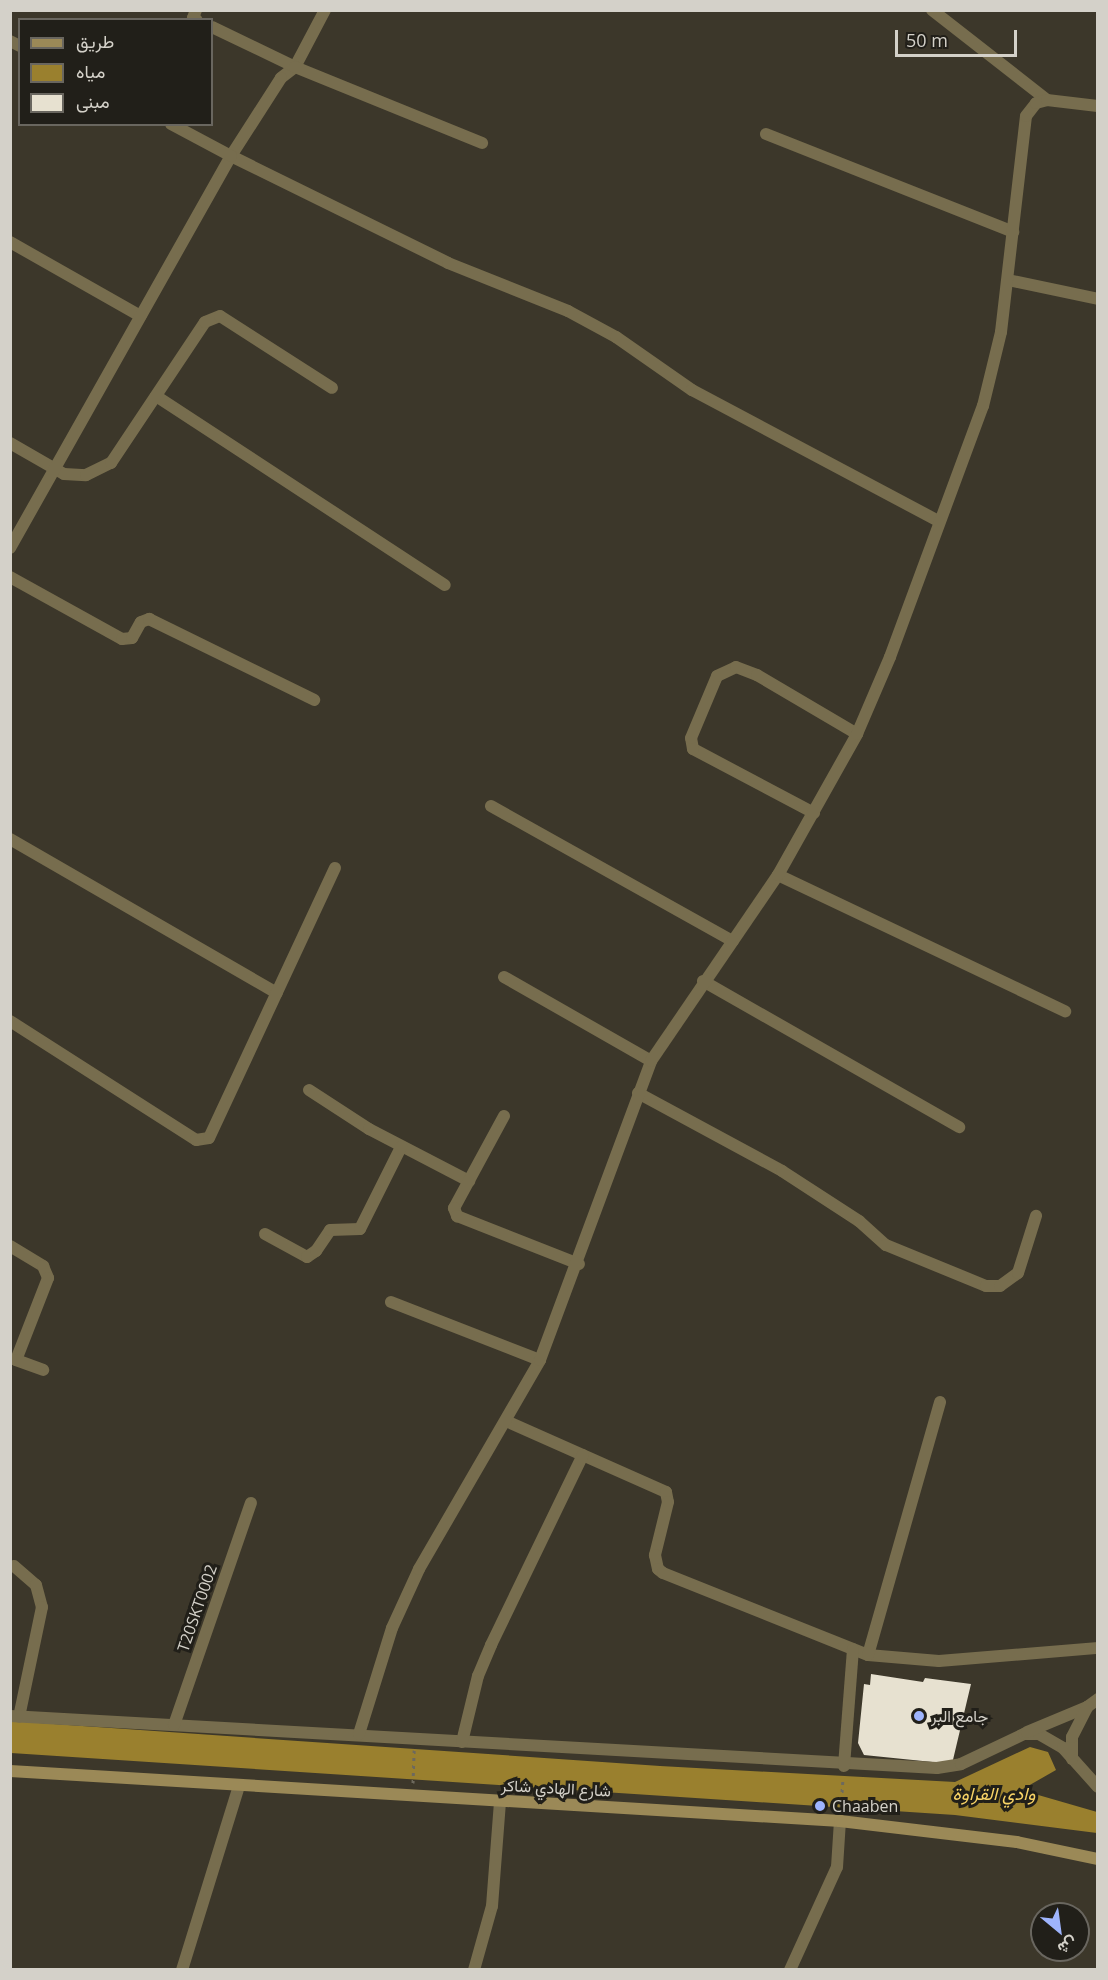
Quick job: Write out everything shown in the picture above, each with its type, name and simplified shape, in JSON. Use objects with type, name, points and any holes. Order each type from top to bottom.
[{"type":"main road","name":"شارع الهادي شاكر","points":[[10,1771],[840,1821],[1005,1841],[1098,1859]]},
{"type":"street","points":[[10,548],[54,466],[231,156],[280,78],[295,67],[325,10]]},
{"type":"street","points":[[932,10],[1047,100]]},
{"type":"street","points":[[213,27],[295,67],[482,143]]},
{"type":"street","points":[[359,1734],[392,1628],[419,1569],[540,1360],[579,1264],[651,1061],[703,981],[733,942],[778,875],[856,734],[890,657],[938,521],[983,406],[1008,280],[1026,116],[1036,103],[1047,100],[1098,106]]},
{"type":"street","points":[[175,126],[448,263],[568,311],[616,338],[692,390],[938,521]]},
{"type":"street","points":[[766,134],[1013,232]]},
{"type":"street","points":[[10,242],[140,316]]},
{"type":"street","points":[[1008,280],[1098,299]]},
{"type":"street","points":[[10,443],[75,476],[111,463],[205,322],[219,316],[332,388]]},
{"type":"street","points":[[156,396],[445,585]]},
{"type":"street","points":[[10,577],[122,639],[132,638],[141,622],[149,619],[314,700]]},
{"type":"street","points":[[814,813],[693,749],[691,738],[717,676],[736,667],[757,675],[856,734]]},
{"type":"street","points":[[491,806],[733,942]]},
{"type":"street","points":[[10,839],[277,993]]},
{"type":"street","points":[[10,1021],[196,1140],[209,1138],[336,868]]},
{"type":"street","points":[[778,875],[1065,1011]]},
{"type":"street","points":[[504,977],[651,1061]]},
{"type":"street","points":[[703,981],[959,1127]]},
{"type":"street","points":[[309,1090],[401,1147],[469,1181]]},
{"type":"street","points":[[638,1093],[726,1137],[782,1171],[859,1221],[886,1245],[986,1286],[1000,1286],[1018,1274],[1036,1216]]},
{"type":"street","points":[[504,1116],[454,1208],[460,1218],[579,1264]]},
{"type":"street","points":[[265,1234],[307,1257],[316,1251],[327,1231],[360,1229],[401,1147]]},
{"type":"street","points":[[10,1246],[43,1266],[48,1278],[16,1360],[43,1370]]},
{"type":"street","points":[[391,1302],[540,1360]]},
{"type":"street","points":[[868,1654],[940,1402]]},
{"type":"street","points":[[506,1421],[666,1492],[668,1502],[655,1555],[658,1569],[853,1649],[868,1654],[939,1661],[1098,1648]]},
{"type":"street","points":[[462,1742],[478,1676],[491,1645],[583,1455]]},
{"type":"street","name":"T20SKT0002","points":[[174,1725],[251,1503]]},
{"type":"street","points":[[14,1566],[36,1585],[42,1607],[15,1716],[359,1734],[844,1766],[937,1768],[961,1764],[1087,1707],[1098,1699]]},
{"type":"street","points":[[844,1766],[853,1649]]},
{"type":"street","points":[[1073,1763],[1072,1737],[1087,1707]]},
{"type":"street","points":[[1024,1734],[1049,1737],[1098,1787]]},
{"type":"street","points":[[186,1968],[239,1786]]},
{"type":"street","points":[[474,1970],[492,1906],[500,1801]]},
{"type":"street","points":[[790,1970],[837,1867],[840,1821]]},
{"type":"path","points":[[412,1797],[414,1739]]},
{"type":"path","points":[[840,1821],[844,1766]]},
{"type":"water","name":"وادي القراوة","points":[[10,1721],[660,1766],[955,1782],[1030,1747],[1048,1752],[1056,1770],[1021,1790],[1097,1812],[1097,1833],[955,1815],[11,1753]]},
{"type":"building","points":[[871,1674],[923,1682],[925,1678],[971,1684],[952,1764],[864,1755],[858,1743],[864,1684],[870,1685]]},
{"type":"place","name":"جامع البر","points":[[919,1716]]},
{"type":"place","name":"Chaaben","points":[[820,1806]]}]
